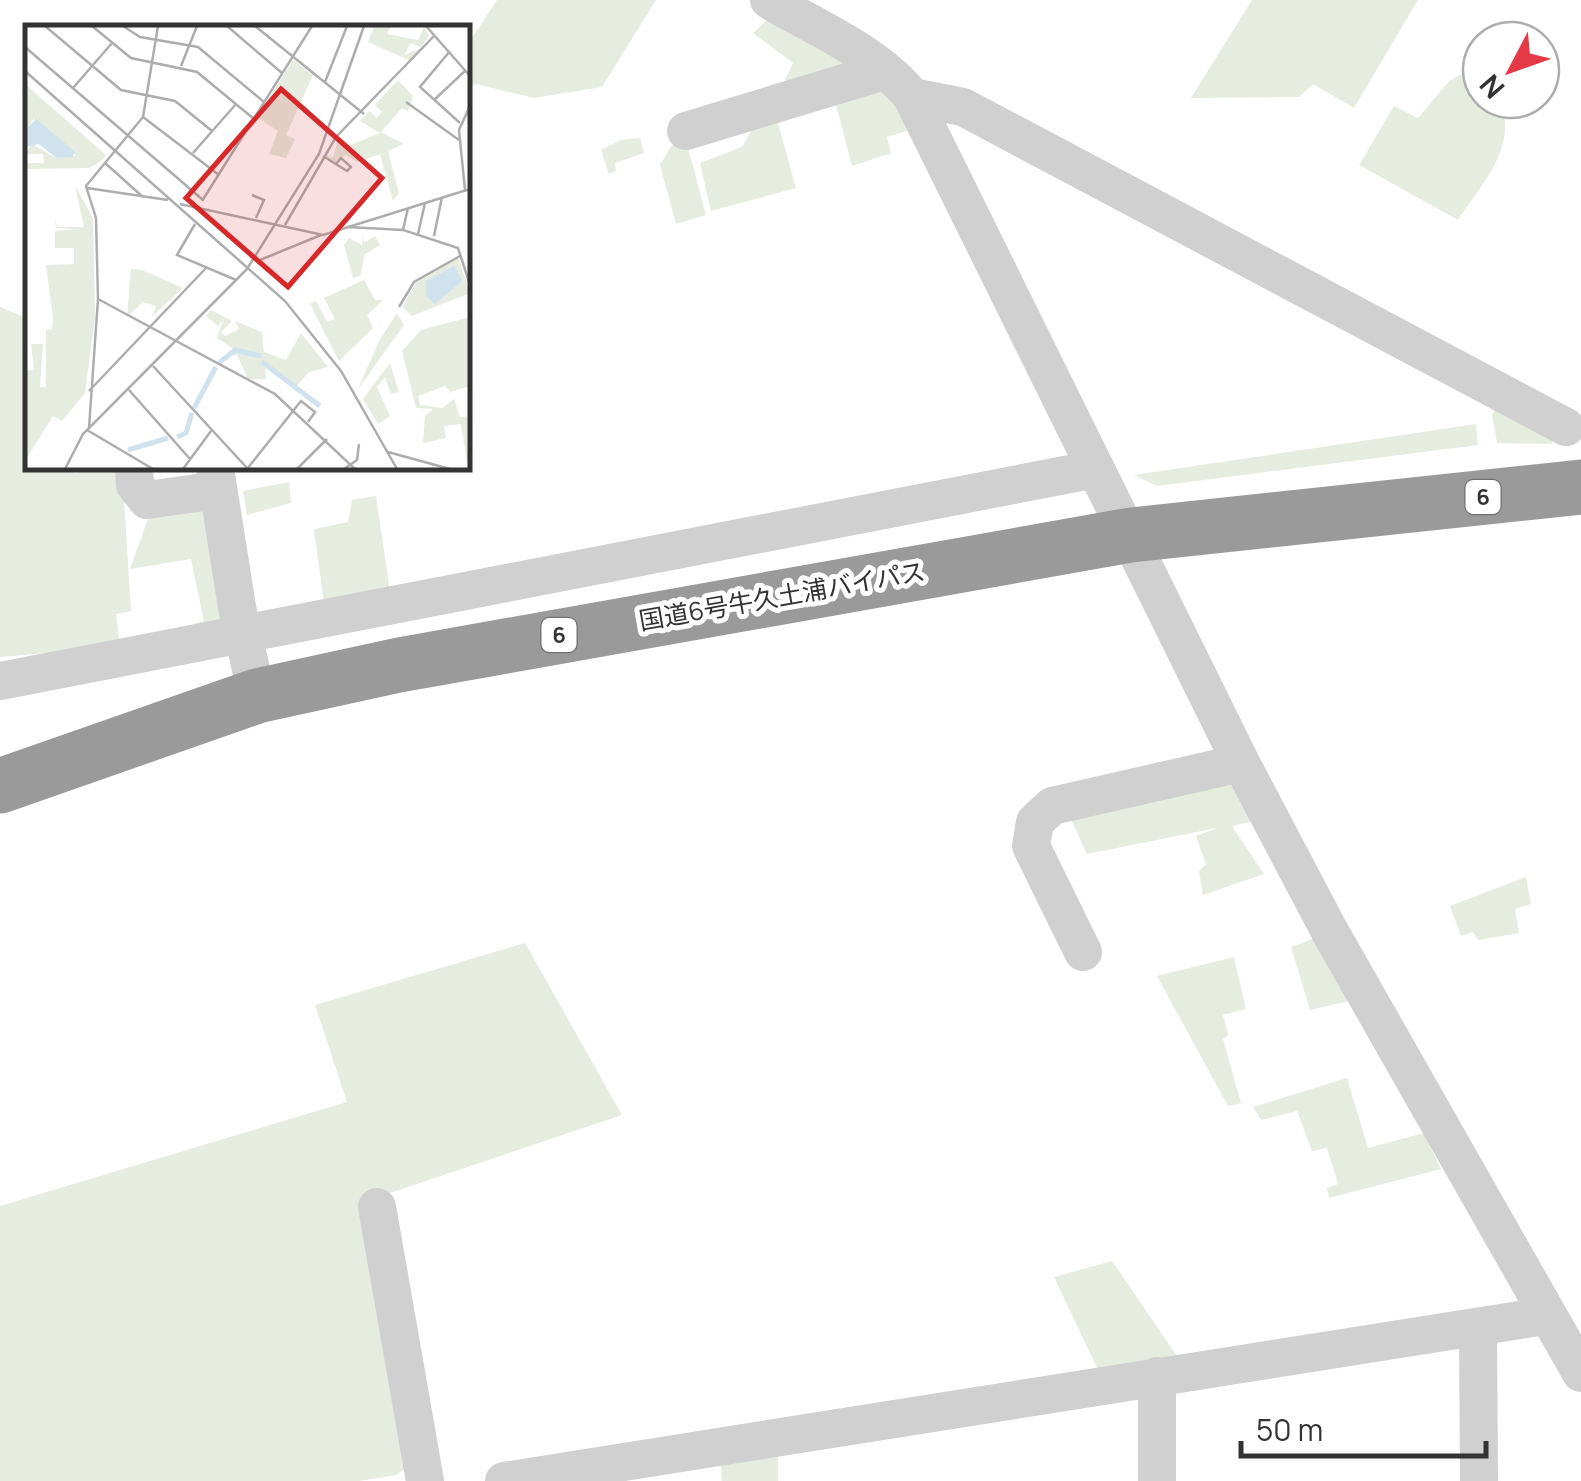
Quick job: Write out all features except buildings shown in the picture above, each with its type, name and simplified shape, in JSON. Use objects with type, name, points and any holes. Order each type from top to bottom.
[{"type":"highway","name":"国道6号牛久土浦バイパス","points":[[0,786],[258,696],[527,640],[1131,535],[1581,487]]},
{"type":"street","points":[[770,0],[884,72],[912,97],[1241,763],[1329,930],[1545,1316],[1581,1373]]},
{"type":"street","points":[[686,132],[884,72]]},
{"type":"street","points":[[912,97],[963,107],[1566,427]]},
{"type":"street","points":[[0,681],[1096,469]]},
{"type":"street","points":[[134,470],[135,484],[147,500],[217,479],[258,696]]},
{"type":"street","points":[[1083,952],[1031,846],[1035,822],[1052,806],[1241,763]]},
{"type":"street","points":[[377,1207],[425,1481]]},
{"type":"street","points":[[504,1481],[1158,1376],[1478,1330],[1545,1316]]},
{"type":"street","points":[[1478,1330],[1478,1481]]},
{"type":"street","points":[[1157,1481],[1158,1376]]},
{"type":"shaded area","points":[[497,0],[656,0],[602,87],[534,98],[476,84],[470,87],[470,41]]},
{"type":"shaded area","points":[[1252,0],[1418,0],[1354,108],[1313,84],[1299,97],[1191,98]]},
{"type":"shaded area","points":[[770,17],[852,68],[780,90],[793,63],[753,33]]},
{"type":"shaded area","points":[[1461,74],[1461,120],[1505,120],[1505,134],[1495,163],[1458,220],[1359,165],[1394,106],[1418,118],[1449,81]]},
{"type":"shaded area","points":[[881,79],[898,97],[907,131],[887,137],[891,153],[852,166],[834,97]]},
{"type":"shaded area","points":[[776,116],[796,188],[711,211],[700,163],[742,147],[755,125]]},
{"type":"shaded area","points":[[640,138],[644,153],[615,163],[616,171],[609,174],[601,150],[621,140]]},
{"type":"shaded area","points":[[687,144],[706,215],[676,224],[660,165],[672,145]]},
{"type":"shaded area","points":[[0,307],[25,317],[25,470],[122,470],[131,611],[116,614],[120,647],[0,657]]},
{"type":"shaded area","points":[[1497,406],[1554,437],[1552,444],[1497,443],[1492,415]]},
{"type":"shaded area","points":[[1476,424],[1478,445],[1157,486],[1134,475]]},
{"type":"shaded area","points":[[289,482],[291,503],[247,515],[243,491]]},
{"type":"shaded area","points":[[376,496],[390,592],[324,603],[314,529],[348,522],[352,500]]},
{"type":"shaded area","points":[[209,508],[222,627],[190,633],[187,626],[204,621],[191,559],[130,569],[150,513]]},
{"type":"shaded area","points":[[1239,782],[1258,820],[1232,826],[1264,874],[1203,895],[1199,871],[1206,864],[1196,836],[1217,828],[1087,854],[1066,809]]},
{"type":"shaded area","points":[[1526,877],[1531,904],[1515,909],[1519,933],[1478,940],[1473,932],[1461,936],[1450,906]]},
{"type":"shaded area","points":[[1321,936],[1349,1001],[1310,1010],[1291,947]]},
{"type":"shaded area","points":[[525,943],[622,1115],[366,1201],[408,1467],[396,1475],[359,1481],[0,1481],[0,1206],[347,1102],[315,1005]]},
{"type":"shaded area","points":[[1234,957],[1246,1009],[1223,1015],[1228,1035],[1223,1039],[1241,1103],[1228,1106],[1157,976]]},
{"type":"shaded area","points":[[1347,1078],[1368,1148],[1424,1133],[1441,1169],[1329,1198],[1327,1188],[1338,1184],[1327,1148],[1312,1151],[1297,1111],[1261,1120],[1253,1107]]},
{"type":"shaded area","points":[[1112,1261],[1179,1359],[1098,1370],[1054,1277]]},
{"type":"shaded area","points":[[778,1455],[778,1481],[722,1481],[721,1464]]}]
